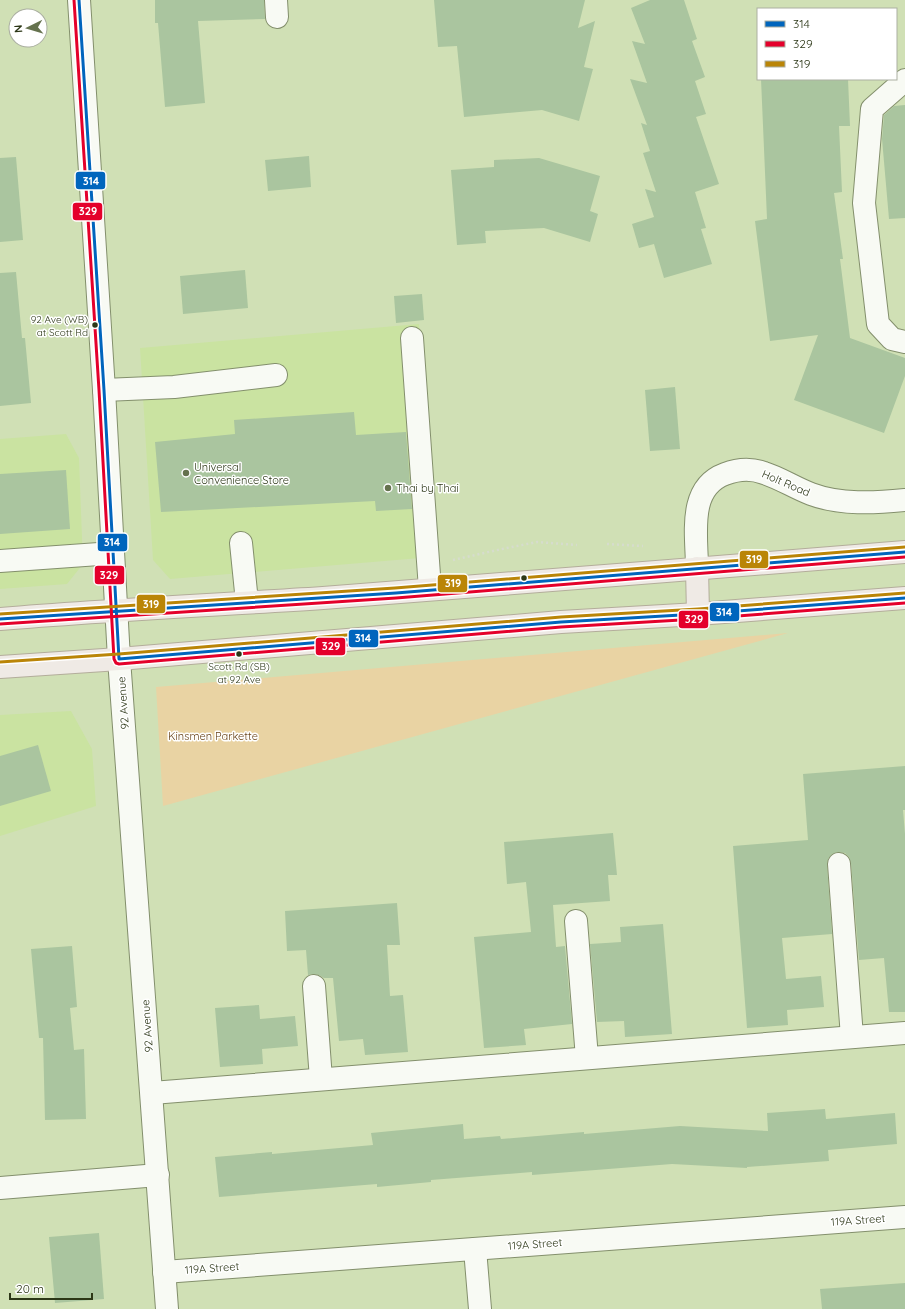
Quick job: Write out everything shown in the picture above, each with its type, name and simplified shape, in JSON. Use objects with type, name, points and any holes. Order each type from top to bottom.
[{"type":"main road","points":[[0,619],[116,610],[175,608],[905,552]]},
{"type":"main road","points":[[697,568],[698,614]]},
{"type":"main road","points":[[0,668],[561,622],[698,614],[905,598]]},
{"type":"street","name":"92 Avenue","points":[[79,0],[104,390],[119,659],[167,1309]]},
{"type":"street","points":[[905,80],[872,110],[864,203],[878,324],[892,339],[905,342]]},
{"type":"street","points":[[412,338],[430,589]]},
{"type":"street","points":[[104,390],[174,387],[276,375]]},
{"type":"street","name":"Holt Road","points":[[697,568],[697,510],[700,500],[708,486],[715,479],[731,472],[753,470],[765,473],[811,494],[841,501],[866,502],[905,500]]},
{"type":"street","points":[[241,543],[247,602]]},
{"type":"street","points":[[0,561],[113,552]]},
{"type":"street","points":[[839,864],[852,1037]]},
{"type":"street","points":[[576,921],[587,1058]]},
{"type":"street","points":[[314,986],[321,1079]]},
{"type":"street","points":[[152,1093],[905,1033]]},
{"type":"street","points":[[0,1188],[158,1175]]},
{"type":"street","name":"119A Street","points":[[164,1272],[905,1217]]},
{"type":"street","points":[[475,1249],[480,1309]]},
{"type":"path","points":[[66,327],[74,327]]},
{"type":"path","points":[[450,561],[537,542],[577,545]]},
{"type":"path","points":[[607,544],[650,546]]},
{"type":"shaded area","points":[[419,324],[432,557],[170,579],[153,560],[140,348]]},
{"type":"shaded area","points":[[66,434],[79,458],[83,564],[67,584],[0,589],[0,439]]},
{"type":"shaded area","points":[[71,711],[92,749],[96,806],[0,836],[0,715]]},
{"type":"green space","name":"Kinsmen Parkette","points":[[788,633],[163,806],[156,687]]},
{"type":"building","points":[[155,0],[264,0],[265,19],[198,21],[205,103],[165,107],[158,23],[155,23]]},
{"type":"building","points":[[434,0],[585,0],[578,28],[595,21],[584,67],[593,69],[579,121],[542,110],[464,117],[457,46],[438,47]]},
{"type":"building","points":[[650,0],[684,0],[697,39],[692,41],[705,77],[695,81],[706,114],[696,117],[719,184],[695,192],[706,228],[701,229],[712,264],[664,278],[654,244],[639,248],[632,224],[654,217],[645,189],[656,192],[643,153],[650,151],[641,123],[647,125],[630,79],[647,83],[632,41],[645,44],[631,8]]},
{"type":"building","points":[[761,80],[848,80],[850,126],[839,126],[842,192],[834,193],[843,259],[840,259],[850,338],[905,358],[905,376],[884,433],[794,400],[818,335],[770,341],[755,221],[767,219]]},
{"type":"building","points":[[905,105],[905,218],[889,219],[882,139],[884,115],[894,106]]},
{"type":"building","points":[[309,156],[311,187],[268,191],[265,160]]},
{"type":"building","points":[[16,157],[23,240],[0,242],[0,158]]},
{"type":"building","points":[[539,158],[600,176],[590,211],[598,214],[590,242],[544,228],[485,231],[486,243],[457,245],[451,170],[494,167],[494,160]]},
{"type":"building","points":[[245,270],[248,308],[183,314],[180,276]]},
{"type":"building","points":[[16,272],[22,338],[25,338],[31,403],[0,406],[0,273]]},
{"type":"building","points":[[422,294],[424,320],[396,323],[394,296]]},
{"type":"building","points":[[675,387],[680,449],[650,451],[645,390]]},
{"type":"building","points":[[354,412],[356,435],[406,432],[412,509],[376,511],[375,501],[161,512],[155,442],[235,434],[234,420]]},
{"type":"building","points":[[66,470],[70,529],[0,534],[0,474]]},
{"type":"building","points":[[38,745],[51,791],[0,806],[0,756]]},
{"type":"building","points":[[905,766],[905,810],[903,810],[905,834],[905,1012],[889,1012],[884,958],[859,960],[851,863],[849,857],[845,853],[838,852],[832,854],[828,859],[827,865],[832,934],[782,938],[786,979],[821,976],[824,1007],[787,1010],[788,1025],[747,1028],[733,846],[808,840],[803,774]]},
{"type":"building","points":[[613,833],[617,875],[608,875],[610,901],[553,905],[556,947],[565,946],[572,1024],[524,1029],[526,1045],[484,1048],[474,937],[531,932],[526,882],[507,884],[504,842]]},
{"type":"building","points":[[397,903],[400,945],[387,945],[390,996],[403,995],[408,1052],[365,1055],[363,1039],[339,1041],[333,978],[324,978],[313,974],[308,975],[306,950],[287,951],[285,911]]},
{"type":"building","points":[[663,924],[672,1034],[625,1037],[624,1021],[597,1022],[590,944],[621,942],[620,927]]},
{"type":"building","points":[[72,946],[77,1007],[70,1008],[74,1050],[84,1049],[86,1119],[45,1120],[43,1038],[39,1038],[31,949]]},
{"type":"building","points":[[259,1005],[260,1019],[295,1016],[298,1046],[262,1049],[263,1064],[220,1067],[215,1008]]},
{"type":"building","points":[[825,1109],[826,1119],[895,1113],[897,1144],[828,1150],[829,1161],[747,1168],[672,1164],[532,1175],[532,1172],[431,1180],[431,1182],[377,1187],[377,1184],[219,1197],[215,1157],[272,1152],[272,1154],[373,1145],[371,1133],[463,1124],[464,1139],[500,1136],[501,1139],[680,1126],[768,1131],[767,1113]]},
{"type":"building","points":[[99,1233],[104,1299],[55,1303],[49,1237]]},
{"type":"building","points":[[905,1283],[905,1309],[822,1309],[820,1289]]},
{"type":"transit line","name":"329","points":[[74,0],[99,390],[114,659],[116,663],[119,664],[561,627],[698,619],[905,603]]},
{"type":"transit line","name":"314","points":[[79,0],[104,390],[119,659],[561,622],[698,614],[905,598]]},
{"type":"transit line","name":"319","points":[[0,614],[395,588],[905,547]]},
{"type":"transit line","name":"314","points":[[0,619],[396,593],[905,552]]},
{"type":"transit line","name":"329","points":[[0,624],[396,598],[905,557]]},
{"type":"transit line","name":"319","points":[[0,662],[119,654],[561,617],[698,609],[905,593]]},
{"type":"place","name":"92 Ave (WB) at Scott Rd","points":[[95,325]]},
{"type":"place","name":"Universal Convenience Store","points":[[186,473]]},
{"type":"place","name":"Thai by Thai","points":[[388,488]]},
{"type":"place","name":"Scott Rd (SB) at 92 Ave","points":[[239,654]]}]
